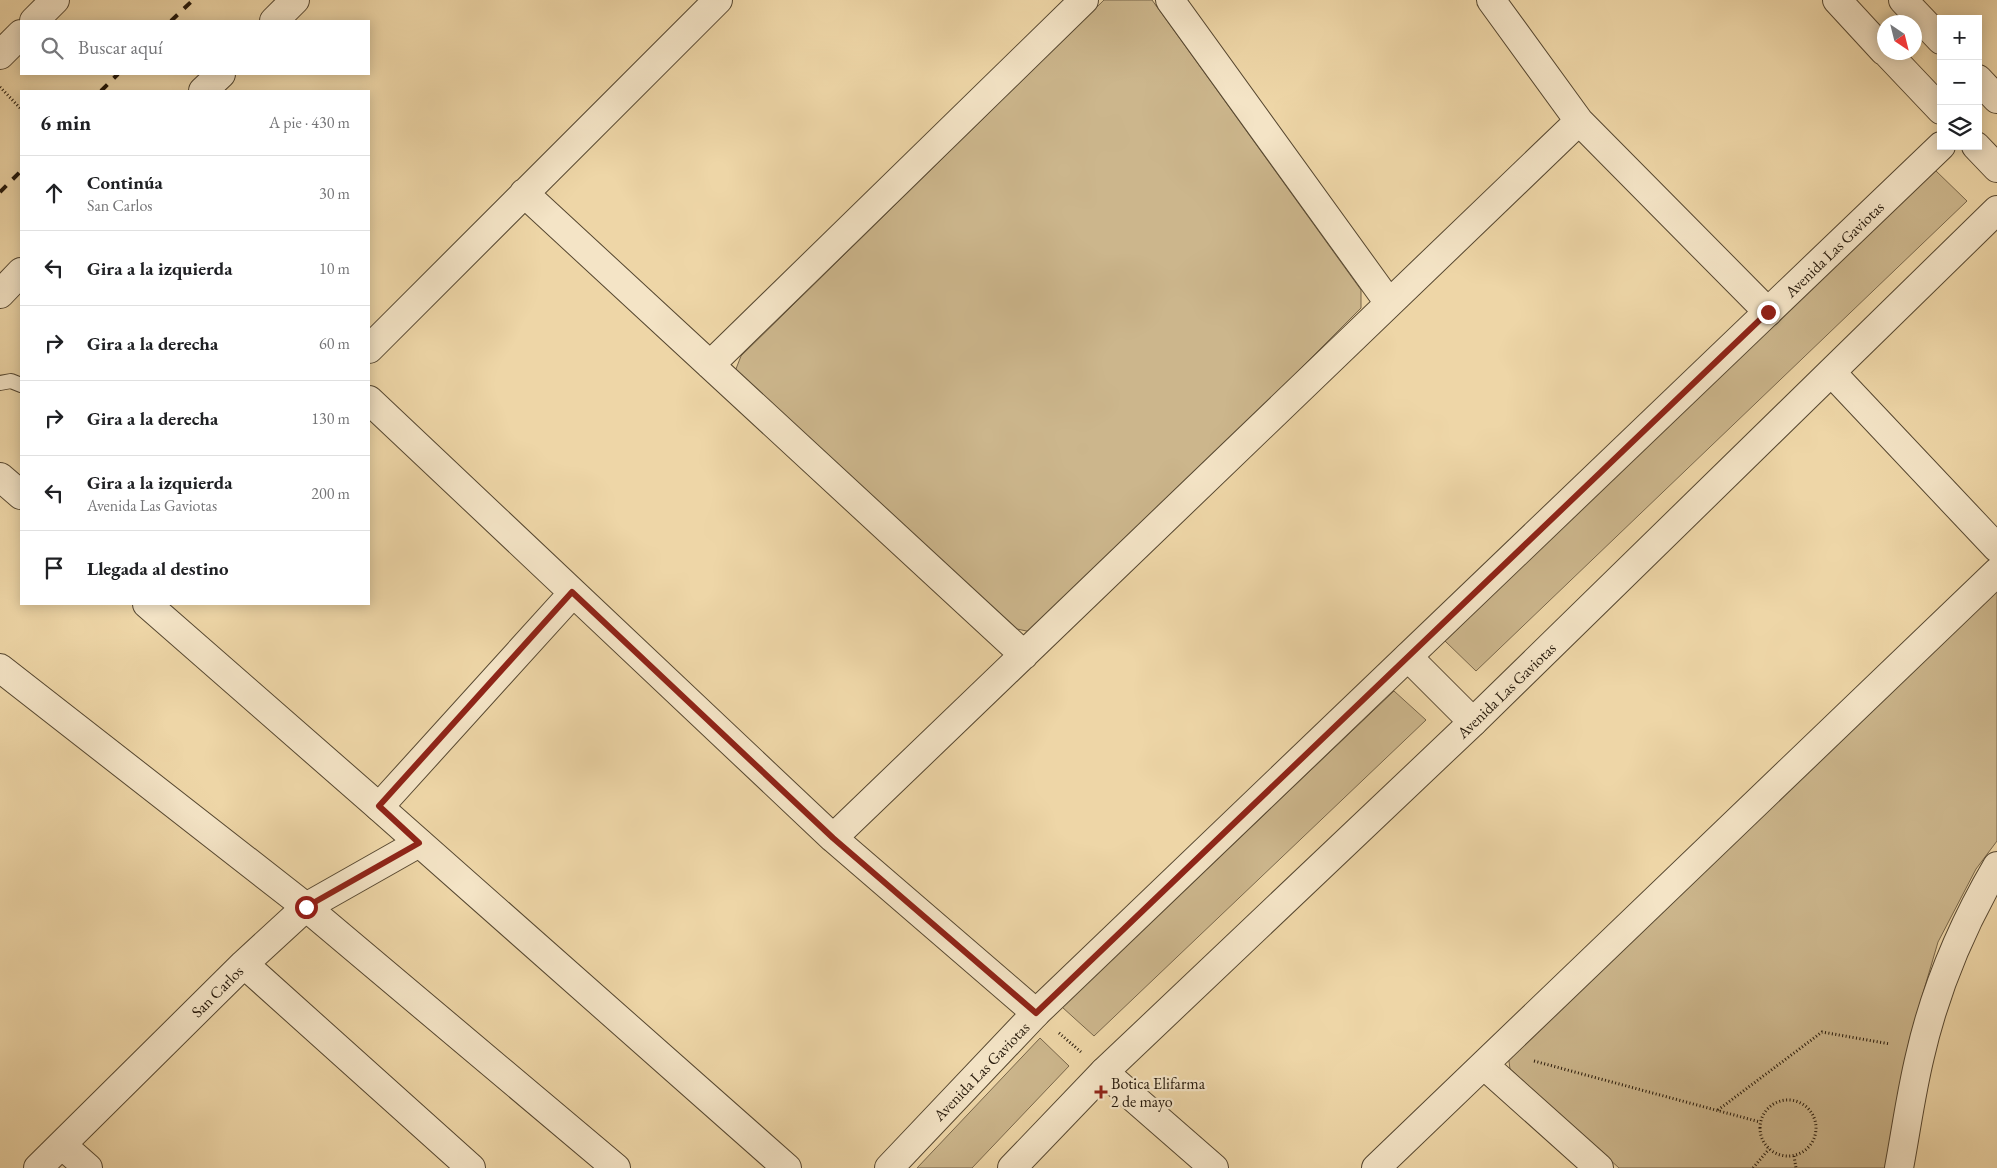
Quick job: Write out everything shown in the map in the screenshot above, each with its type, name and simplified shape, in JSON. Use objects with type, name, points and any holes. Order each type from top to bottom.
[{"type":"street","points":[[35,20],[55,0]]},
{"type":"street","points":[[275,20],[295,0]]},
{"type":"street","points":[[370,348],[718,0]]},
{"type":"street","points":[[710,365],[1084,0]]},
{"type":"street","points":[[1170,0],[1389,303]]},
{"type":"street","points":[[1491,0],[1579,121],[1768,312]]},
{"type":"street","points":[[1837,0],[1877,43]]},
{"type":"street","points":[[1903,0],[1937,36]]},
{"type":"street","points":[[0,55],[20,35]]},
{"type":"street","points":[[1893,60],[1937,106]]},
{"type":"street","points":[[204,90],[220,75]]},
{"type":"street","points":[[833,838],[1579,121]]},
{"type":"street","name":"Avenida Las Gaviotas","points":[[889,1168],[1036,1013],[1937,150]]},
{"type":"street","points":[[1980,150],[1997,168]]},
{"type":"street","points":[[524,194],[1024,655]]},
{"type":"street","name":"Avenida Las Gaviotas","points":[[1012,1168],[1104,1072],[1473,722],[1997,210]]},
{"type":"street","points":[[0,294],[20,273]]},
{"type":"street","points":[[1832,373],[1997,548]]},
{"type":"street","points":[[370,401],[833,838],[1036,1013]]},
{"type":"street","points":[[0,477],[20,494]]},
{"type":"street","points":[[1376,1168],[1997,572]]},
{"type":"street","points":[[379,806],[572,592]]},
{"type":"street","points":[[148,605],[379,806],[787,1168]]},
{"type":"street","points":[[1408,657],[1473,722]]},
{"type":"street","points":[[0,668],[306,907],[616,1168]]},
{"type":"street","name":"San Carlos","points":[[38,1168],[244,964],[306,907],[419,843]]},
{"type":"street","points":[[1899,1168],[1920,1055],[1942,984],[1978,898],[1997,866]]},
{"type":"street","points":[[244,964],[471,1168]]},
{"type":"street","points":[[1484,1065],[1599,1168]]},
{"type":"street","points":[[1104,1072],[1214,1168]]},
{"type":"street","points":[[62,1144],[88,1168]]},
{"type":"lane","points":[[0,382],[11,380],[20,384]]},
{"type":"path","points":[[0,87],[20,108]]},
{"type":"path","points":[[1036,1013],[1104,1072]]},
{"type":"path","points":[[1718,1110],[1822,1032],[1898,1046]]},
{"type":"path","points":[[1529,1059],[1760,1122]]},
{"type":"path","points":[[1783,1101],[1794,1101],[1804,1105],[1811,1112],[1816,1123],[1816,1134],[1812,1144],[1804,1152],[1794,1156],[1782,1156],[1769,1149],[1764,1144],[1760,1133],[1760,1122],[1765,1112],[1772,1105],[1783,1101]]},
{"type":"path","points":[[1753,1168],[1769,1149]]},
{"type":"path","points":[[1794,1156],[1796,1168]]},
{"type":"shaded area","points":[[1104,0],[1152,0],[1361,290],[1361,308],[1036,633],[1017,629],[734,374],[741,356]]},
{"type":"shaded area","points":[[1934,169],[1967,201],[1476,671],[1445,641]]},
{"type":"shaded area","points":[[1997,585],[1997,841],[1976,869],[1938,942],[1909,1041],[1887,1168],[1619,1168],[1510,1069],[1508,1054]]},
{"type":"shaded area","points":[[1394,691],[1426,720],[1094,1036],[1062,1007]]},
{"type":"shaded area","points":[[1040,1038],[1069,1066],[972,1168],[917,1168]]},
{"type":"railway","points":[[172,20],[193,0]]},
{"type":"railway","points":[[102,90],[117,75]]},
{"type":"railway","points":[[0,192],[20,172]]},
{"type":"place","name":"Botica Elifarma 2 de mayo","points":[[1101,1092]]},
{"type":"route","points":[[306,907],[419,843],[379,806],[572,592],[833,838],[1036,1013],[1768,312]]}]
